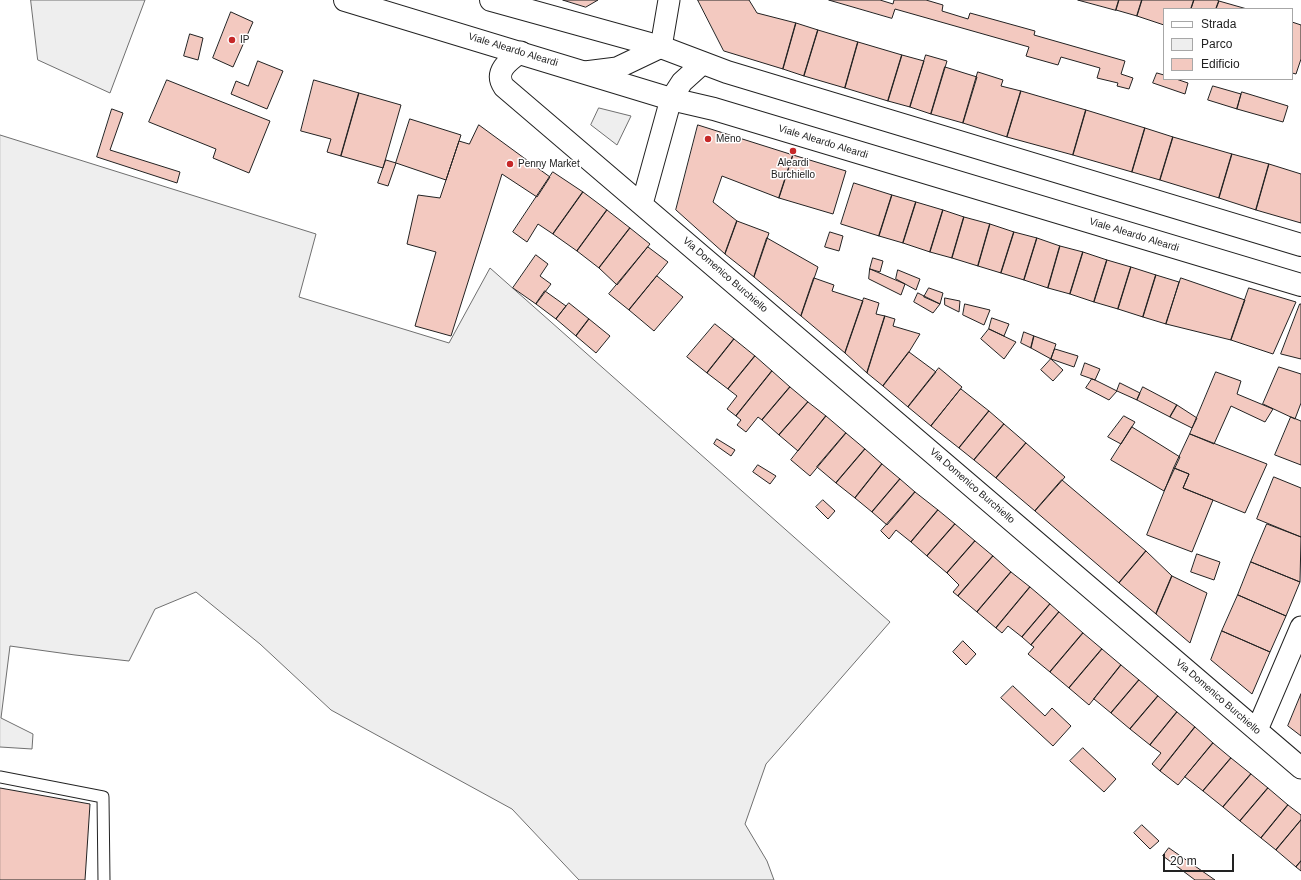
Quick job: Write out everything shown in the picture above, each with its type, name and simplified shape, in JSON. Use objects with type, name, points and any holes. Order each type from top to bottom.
[{"type":"main road","name":"Viale Aleardo Aleardi","points":[[345,0],[521,52],[671,99],[736,116],[1301,284]]},
{"type":"main road","points":[[491,0],[661,47],[750,79],[1301,245]]},
{"type":"street","points":[[585,72],[617,68],[661,47],[669,0]]},
{"type":"street","name":"Via Domenico Burchiello","points":[[521,52],[503,68],[500,76],[504,86],[1301,768]]},
{"type":"street","points":[[642,204],[671,99],[682,82],[702,63]]},
{"type":"street","points":[[1257,730],[1301,627]]},
{"type":"lane","points":[[0,777],[103,797],[104,880]]},
{"type":"green space","points":[[31,0],[145,0],[110,93],[38,60]]},
{"type":"green space","points":[[599,108],[631,116],[617,145],[591,125]]},
{"type":"green space","points":[[0,135],[316,234],[299,297],[449,343],[490,268],[890,622],[766,764],[745,824],[767,861],[774,880],[579,880],[512,809],[331,710],[260,644],[196,592],[155,609],[129,661],[10,646],[1,718],[33,734],[32,749],[0,747]]},
{"type":"building","points":[[563,0],[598,0],[586,7]]},
{"type":"building","points":[[698,0],[749,0],[757,13],[796,23],[783,69],[724,51]]},
{"type":"building","points":[[829,0],[880,0],[893,4],[894,0],[926,0],[943,5],[942,11],[968,19],[970,13],[1035,31],[1034,35],[1125,61],[1121,74],[1133,78],[1129,89],[1117,86],[1118,83],[1097,78],[1100,68],[1061,57],[1058,65],[1026,56],[1029,47],[895,9],[892,18]]},
{"type":"building","points":[[1078,0],[1119,0],[1116,10]]},
{"type":"building","points":[[1119,0],[1142,0],[1137,16],[1116,10]]},
{"type":"building","points":[[1142,0],[1194,0],[1191,8],[1163,8],[1163,25],[1137,16]]},
{"type":"building","points":[[1194,0],[1219,1],[1216,8],[1191,8]]},
{"type":"building","points":[[1219,1],[1244,8],[1216,8]]},
{"type":"building","name":"IP","points":[[231,12],[253,22],[233,67],[213,58]]},
{"type":"building","points":[[1293,22],[1301,25],[1301,59],[1296,74],[1293,73]]},
{"type":"building","points":[[796,23],[818,30],[804,76],[783,69]]},
{"type":"building","points":[[818,30],[858,42],[845,88],[804,76]]},
{"type":"building","points":[[190,34],[203,38],[198,60],[184,56]]},
{"type":"building","points":[[858,42],[902,55],[888,101],[845,88]]},
{"type":"building","points":[[902,55],[924,61],[910,107],[888,101]]},
{"type":"building","points":[[926,55],[947,61],[931,114],[910,107]]},
{"type":"building","points":[[258,61],[283,71],[267,109],[231,94],[236,81],[248,86]]},
{"type":"building","points":[[945,67],[977,77],[963,123],[931,114]]},
{"type":"building","points":[[978,72],[1003,80],[1001,86],[1021,91],[1007,137],[963,123]]},
{"type":"building","points":[[1157,73],[1163,75],[1163,80],[1179,80],[1188,83],[1185,94],[1153,83]]},
{"type":"building","points":[[167,80],[270,121],[249,173],[213,158],[216,149],[149,122]]},
{"type":"building","points":[[314,80],[359,93],[341,156],[327,152],[331,139],[301,131]]},
{"type":"building","points":[[1213,86],[1241,94],[1237,109],[1208,100]]},
{"type":"building","points":[[1021,91],[1086,110],[1073,155],[1007,137]]},
{"type":"building","points":[[1242,92],[1288,106],[1283,122],[1237,109]]},
{"type":"building","points":[[359,93],[401,105],[383,168],[341,156]]},
{"type":"building","points":[[112,109],[123,113],[110,150],[180,172],[177,183],[97,157]]},
{"type":"building","points":[[1086,110],[1145,128],[1132,172],[1073,155]]},
{"type":"building","points":[[410,119],[461,135],[446,180],[396,163]]},
{"type":"building","points":[[479,125],[550,177],[537,197],[502,174],[451,336],[415,326],[436,252],[407,244],[418,195],[440,198],[459,141],[469,144]]},
{"type":"building","points":[[698,125],[793,155],[779,198],[722,176],[713,202],[737,221],[725,254],[676,210]]},
{"type":"building","points":[[1145,128],[1173,137],[1160,180],[1132,172]]},
{"type":"building","points":[[1173,137],[1232,154],[1219,198],[1160,180]]},
{"type":"building","points":[[1232,154],[1269,164],[1256,210],[1219,198]]},
{"type":"building","points":[[793,155],[846,171],[833,214],[779,198]]},
{"type":"building","points":[[386,160],[396,163],[388,186],[378,183]]},
{"type":"building","points":[[1269,164],[1301,174],[1301,223],[1256,210]]},
{"type":"building","points":[[553,172],[583,192],[553,234],[538,224],[527,242],[513,232]]},
{"type":"building","points":[[854,183],[892,195],[879,236],[841,224]]},
{"type":"building","points":[[583,192],[607,210],[577,251],[553,234]]},
{"type":"building","points":[[892,195],[916,202],[903,243],[879,236]]},
{"type":"building","points":[[916,202],[943,210],[930,252],[903,243]]},
{"type":"building","points":[[607,210],[630,228],[599,268],[577,251]]},
{"type":"building","points":[[943,210],[964,217],[952,258],[930,252]]},
{"type":"building","points":[[964,217],[990,224],[978,266],[952,258]]},
{"type":"building","points":[[737,221],[769,233],[754,277],[725,254]]},
{"type":"building","points":[[990,224],[1014,232],[1001,273],[978,266]]},
{"type":"building","points":[[630,228],[650,244],[617,285],[599,268]]},
{"type":"building","points":[[830,232],[843,236],[839,251],[825,247]]},
{"type":"building","points":[[1014,232],[1037,238],[1024,280],[1001,273]]},
{"type":"building","points":[[767,238],[818,267],[801,316],[754,277]]},
{"type":"building","points":[[1037,238],[1060,246],[1048,288],[1024,280]]},
{"type":"building","points":[[1060,246],[1083,252],[1070,294],[1048,288]]},
{"type":"building","points":[[648,247],[668,262],[629,310],[609,294]]},
{"type":"building","points":[[1083,252],[1107,260],[1094,302],[1070,294]]},
{"type":"building","points":[[536,255],[548,264],[540,276],[551,284],[536,304],[513,288]]},
{"type":"building","points":[[873,258],[883,261],[880,272],[870,269]]},
{"type":"building","points":[[1107,260],[1131,267],[1118,309],[1094,302]]},
{"type":"building","points":[[1131,267],[1156,275],[1143,317],[1118,309]]},
{"type":"building","points":[[870,269],[905,284],[901,295],[869,279]]},
{"type":"building","points":[[898,270],[920,279],[916,290],[896,279]]},
{"type":"building","points":[[1156,275],[1179,282],[1166,324],[1143,317]]},
{"type":"building","points":[[657,276],[683,297],[654,331],[629,310]]},
{"type":"building","points":[[814,278],[834,285],[832,291],[863,301],[845,353],[801,316]]},
{"type":"building","points":[[1181,278],[1245,300],[1231,340],[1166,324]]},
{"type":"building","points":[[929,288],[943,293],[940,304],[924,297]]},
{"type":"building","points":[[1249,288],[1296,302],[1273,354],[1231,340]]},
{"type":"building","points":[[545,291],[566,306],[556,319],[536,304]]},
{"type":"building","points":[[918,293],[940,304],[933,313],[914,302]]},
{"type":"building","points":[[864,298],[879,303],[876,314],[885,316],[867,373],[845,353]]},
{"type":"building","points":[[945,298],[960,301],[959,312],[945,305]]},
{"type":"building","points":[[569,303],[589,319],[576,336],[556,319]]},
{"type":"building","points":[[965,304],[990,310],[984,325],[963,315]]},
{"type":"building","points":[[1301,304],[1301,359],[1281,354]]},
{"type":"building","points":[[885,316],[895,319],[893,326],[920,334],[909,352],[883,386],[867,373]]},
{"type":"building","points":[[992,318],[1009,324],[1004,336],[989,329]]},
{"type":"building","points":[[589,319],[610,336],[596,353],[576,336]]},
{"type":"building","points":[[715,324],[734,339],[707,373],[687,357]]},
{"type":"building","points":[[989,329],[1016,342],[1004,359],[981,339]]},
{"type":"building","points":[[1024,332],[1034,336],[1031,348],[1021,343]]},
{"type":"building","points":[[1034,336],[1056,344],[1051,359],[1031,348]]},
{"type":"building","points":[[734,339],[755,356],[728,389],[707,373]]},
{"type":"building","points":[[1055,349],[1078,356],[1074,367],[1051,359]]},
{"type":"building","points":[[909,352],[936,372],[908,407],[883,386]]},
{"type":"building","points":[[755,356],[772,371],[736,416],[727,409],[737,396],[728,389]]},
{"type":"building","points":[[1051,359],[1063,370],[1053,381],[1041,370]]},
{"type":"building","points":[[1085,363],[1100,369],[1095,380],[1081,375]]},
{"type":"building","points":[[1279,367],[1301,374],[1301,403],[1295,419],[1263,404]]},
{"type":"building","points":[[939,368],[962,387],[931,426],[908,407]]},
{"type":"building","points":[[772,371],[790,387],[762,420],[758,417],[746,432],[737,425],[741,420],[736,416]]},
{"type":"building","points":[[1216,372],[1241,381],[1237,394],[1273,409],[1265,422],[1231,406],[1214,444],[1190,434]]},
{"type":"building","points":[[1092,379],[1117,391],[1109,400],[1086,388]]},
{"type":"building","points":[[1120,383],[1140,393],[1137,400],[1117,391]]},
{"type":"building","points":[[790,387],[808,402],[779,435],[762,420]]},
{"type":"building","points":[[1143,387],[1177,405],[1170,417],[1137,400]]},
{"type":"building","points":[[961,389],[989,411],[959,448],[931,426]]},
{"type":"building","points":[[808,402],[826,416],[798,451],[779,435]]},
{"type":"building","points":[[1177,405],[1197,418],[1192,428],[1170,417]]},
{"type":"building","points":[[989,411],[1004,424],[974,460],[959,448]]},
{"type":"building","points":[[826,416],[846,433],[810,476],[791,460]]},
{"type":"building","points":[[1124,416],[1135,422],[1121,444],[1108,437]]},
{"type":"building","points":[[1291,417],[1301,421],[1301,465],[1275,455]]},
{"type":"building","points":[[1004,424],[1026,443],[996,478],[974,460]]},
{"type":"building","points":[[1132,427],[1180,457],[1164,491],[1111,460]]},
{"type":"building","points":[[846,433],[865,449],[836,483],[817,467]]},
{"type":"building","points":[[1190,434],[1267,464],[1245,513],[1183,488],[1189,474],[1174,468]]},
{"type":"building","points":[[717,439],[735,450],[731,456],[714,444]]},
{"type":"building","points":[[1026,443],[1065,477],[1035,511],[996,478]]},
{"type":"building","points":[[865,449],[882,464],[855,498],[836,483]]},
{"type":"building","points":[[882,464],[900,479],[872,512],[855,498]]},
{"type":"building","points":[[758,465],[776,476],[770,484],[753,472]]},
{"type":"building","points":[[1174,468],[1189,474],[1183,488],[1213,500],[1192,552],[1147,535]]},
{"type":"building","points":[[1274,477],[1301,488],[1301,537],[1257,519]]},
{"type":"building","points":[[900,479],[915,492],[887,525],[872,512]]},
{"type":"building","points":[[1062,480],[1146,551],[1119,583],[1035,511]]},
{"type":"building","points":[[915,492],[938,510],[911,542],[896,530],[889,539],[881,531]]},
{"type":"building","points":[[823,500],[835,511],[828,519],[816,507]]},
{"type":"building","points":[[938,510],[955,524],[927,556],[911,542]]},
{"type":"building","points":[[955,524],[975,541],[947,573],[927,556]]},
{"type":"building","points":[[1267,524],[1301,537],[1300,582],[1251,562]]},
{"type":"building","points":[[975,541],[993,556],[958,596],[953,592],[959,585],[947,573]]},
{"type":"building","points":[[1146,551],[1172,576],[1156,614],[1119,583]]},
{"type":"building","points":[[1197,554],[1220,562],[1214,580],[1191,572]]},
{"type":"building","points":[[993,556],[1011,572],[977,612],[958,596]]},
{"type":"building","points":[[1251,562],[1300,582],[1286,616],[1238,595]]},
{"type":"building","points":[[1011,572],[1030,587],[996,628],[977,612]]},
{"type":"building","points":[[1172,576],[1207,593],[1190,643],[1156,614]]},
{"type":"building","points":[[1030,587],[1050,604],[1022,637],[1008,626],[1002,633],[996,628]]},
{"type":"building","points":[[1238,595],[1286,616],[1270,652],[1222,631]]},
{"type":"building","points":[[1050,604],[1059,612],[1031,645],[1022,637]]},
{"type":"building","points":[[1059,612],[1083,633],[1050,672],[1028,654],[1034,647],[1031,645]]},
{"type":"building","points":[[1222,631],[1270,652],[1252,694],[1211,660]]},
{"type":"building","points":[[1083,633],[1102,649],[1069,688],[1050,672]]},
{"type":"building","points":[[963,641],[976,654],[966,665],[953,652]]},
{"type":"building","points":[[1102,649],[1121,665],[1089,705],[1069,688]]},
{"type":"building","points":[[1121,665],[1139,680],[1111,713],[1094,699]]},
{"type":"building","points":[[1139,680],[1158,696],[1130,729],[1111,713]]},
{"type":"building","points":[[1013,686],[1045,716],[1052,708],[1071,726],[1053,746],[1001,698]]},
{"type":"building","points":[[1301,694],[1301,736],[1288,726]]},
{"type":"building","points":[[1158,696],[1177,712],[1150,745],[1130,729]]},
{"type":"building","points":[[1177,712],[1195,727],[1160,771],[1152,764],[1161,753],[1150,745]]},
{"type":"building","points":[[1195,727],[1213,743],[1178,785],[1160,771]]},
{"type":"building","points":[[1213,743],[1231,758],[1203,791],[1185,777]]},
{"type":"building","points":[[1083,748],[1116,779],[1104,792],[1070,761]]},
{"type":"building","points":[[1231,758],[1251,774],[1223,807],[1203,791]]},
{"type":"building","points":[[1251,774],[1268,788],[1240,821],[1223,807]]},
{"type":"building","points":[[0,788],[90,804],[85,880],[0,880]]},
{"type":"building","points":[[1268,788],[1288,805],[1261,838],[1240,821]]},
{"type":"building","points":[[1288,805],[1301,815],[1301,820],[1276,850],[1261,838]]},
{"type":"building","points":[[1301,820],[1301,861],[1296,867],[1276,850]]},
{"type":"building","points":[[1142,825],[1159,841],[1150,849],[1134,833]]},
{"type":"building","points":[[1169,848],[1215,880],[1195,880],[1163,856]]},
{"type":"building","points":[[1301,861],[1301,871],[1296,867]]},
{"type":"place","name":"IP","points":[[232,40]]},
{"type":"place","name":"Meno","points":[[708,139]]},
{"type":"place","name":"Aleardi Burchiello","points":[[793,151]]},
{"type":"place","name":"Penny Market","points":[[510,164]]}]
